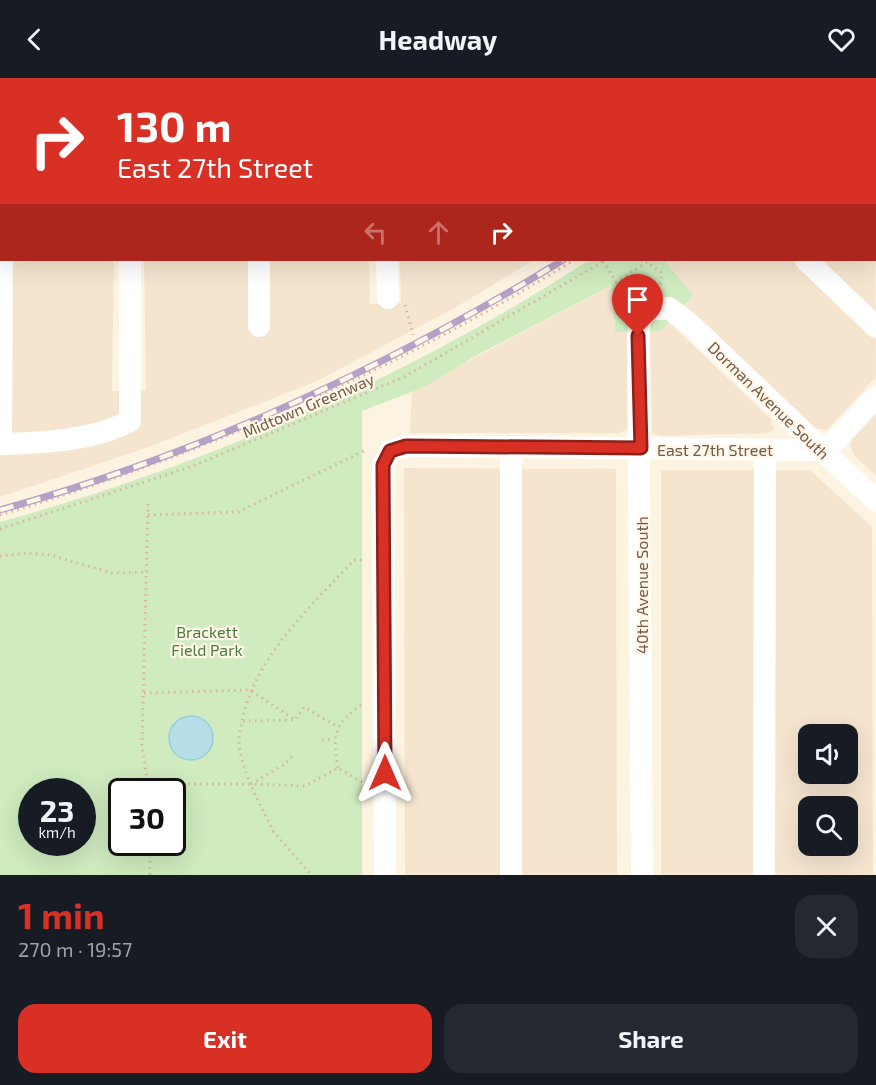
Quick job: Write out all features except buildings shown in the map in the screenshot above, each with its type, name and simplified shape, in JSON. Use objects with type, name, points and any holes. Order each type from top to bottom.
[{"type":"street","points":[[2,261],[1,444],[63,441],[116,428],[130,420],[130,261]]},
{"type":"street","points":[[259,261],[259,326]]},
{"type":"street","points":[[387,261],[388,298]]},
{"type":"street","points":[[807,261],[876,327]]},
{"type":"street","name":"40th Avenue South","points":[[642,875],[640,321],[647,310],[659,299]]},
{"type":"street","name":"Dorman Avenue South","points":[[659,299],[690,324],[876,501]]},
{"type":"street","points":[[820,450],[836,440],[876,397]]},
{"type":"street","name":"East 27th Street","points":[[384,560],[383,465],[390,451],[406,446],[820,450]]},
{"type":"street","points":[[511,447],[511,875]]},
{"type":"street","points":[[764,875],[765,450]]},
{"type":"street","points":[[384,560],[385,875]]},
{"type":"path","points":[[0,515],[92,487],[243,430],[379,369],[504,303],[572,261]]},
{"type":"path","name":"Midtown Greenway","points":[[0,529],[59,512],[194,466],[405,377],[602,261]]},
{"type":"path","points":[[605,261],[616,282],[647,262],[651,262],[662,273],[659,299]]},
{"type":"path","points":[[148,515],[238,512],[366,450]]},
{"type":"path","points":[[147,778],[142,745],[148,504]]},
{"type":"path","points":[[0,556],[29,553],[51,555],[112,573],[148,572]]},
{"type":"path","points":[[311,875],[273,831],[250,784],[239,741],[250,690],[276,644],[354,560],[384,560]]},
{"type":"path","points":[[144,693],[250,690],[296,720]]},
{"type":"path","points":[[362,782],[339,768],[334,739],[336,726],[362,704],[384,694]]},
{"type":"path","points":[[296,720],[304,707],[336,726]]},
{"type":"path","points":[[243,721],[296,720]]},
{"type":"path","points":[[322,740],[334,739]]},
{"type":"path","points":[[250,784],[283,765],[294,754]]},
{"type":"path","points":[[186,784],[305,786],[339,768]]},
{"type":"path","points":[[150,856],[150,875]]},
{"type":"shaded area","points":[[0,261],[114,261],[112,391],[146,390],[144,261],[369,261],[370,304],[401,303],[400,261],[532,261],[453,309],[317,381],[146,448],[0,497]]},
{"type":"shaded area","points":[[664,261],[875,261],[876,377],[827,430],[810,426],[683,307]]},
{"type":"shaded area","points":[[612,285],[615,332],[627,332],[628,425],[626,430],[620,433],[410,433],[412,391]]},
{"type":"shaded area","points":[[663,317],[771,419],[774,430],[769,433],[660,436],[652,432],[650,323]]},
{"type":"shaded area","points":[[876,412],[876,476],[854,455],[850,444],[852,435]]},
{"type":"shaded area","points":[[404,468],[616,469],[617,875],[405,875]]},
{"type":"shaded area","points":[[661,470],[810,470],[872,527],[873,875],[661,875]]},
{"type":"green space","name":"Brackett Field Park","points":[[587,261],[665,261],[693,295],[660,331],[615,332],[612,285],[479,354],[424,387],[362,411],[362,875],[0,875],[0,522],[77,499],[230,445],[305,414],[378,379],[521,303]]},
{"type":"water","points":[[191,716],[206,723],[213,738],[206,753],[191,760],[176,753],[169,738],[176,723]]},
{"type":"railway","points":[[0,510],[147,463],[290,404],[360,372],[429,336],[561,261]]},
{"type":"route","points":[[385,773],[383,465],[390,451],[406,446],[641,448],[638,336]]}]
